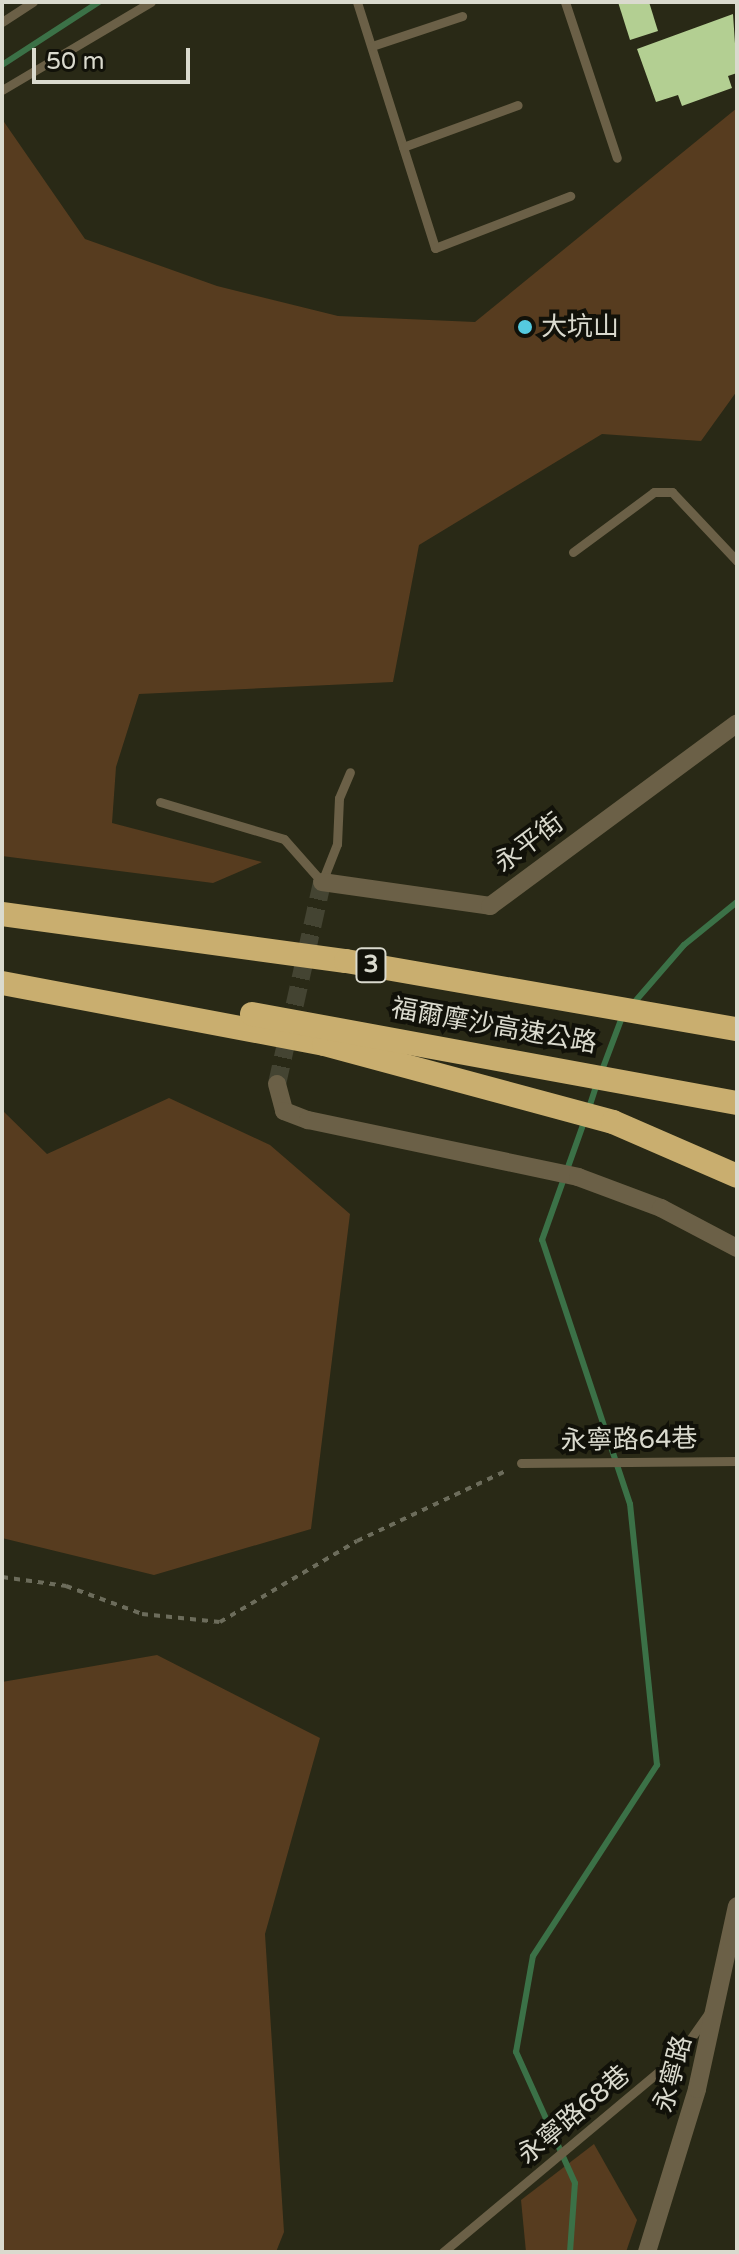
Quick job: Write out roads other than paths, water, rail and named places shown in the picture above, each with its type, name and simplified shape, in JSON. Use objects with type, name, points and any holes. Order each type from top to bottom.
[{"type":"highway","name":"福爾摩沙高速公路","points":[[2,914],[346,961],[737,1029]]},
{"type":"highway","name":"福爾摩沙高速公路","points":[[2,981],[328,1025],[601,1074],[737,1103]]},
{"type":"highway","points":[[2,981],[324,1044],[586,1114],[737,1176]]},
{"type":"street","name":"永平街","points":[[322,882],[490,906],[737,723]]},
{"type":"street","points":[[277,1084],[284,1111],[308,1120],[578,1177],[661,1208],[737,1248]]},
{"type":"street","name":"永寧路","points":[[647,2252],[719,1998],[737,1906]]},
{"type":"lane","points":[[2,22],[33,2]]},
{"type":"lane","points":[[2,90],[151,2]]},
{"type":"lane","points":[[357,2],[435,248],[570,196]]},
{"type":"lane","points":[[565,2],[617,158]]},
{"type":"lane","points":[[372,46],[462,16]]},
{"type":"lane","points":[[403,147],[518,105]]},
{"type":"lane","points":[[573,552],[654,492],[672,492],[737,561]]},
{"type":"lane","points":[[160,802],[284,839],[322,882],[337,844],[339,798],[350,772]]},
{"type":"lane","name":"永寧路64巷","points":[[521,1463],[737,1461]]},
{"type":"lane","name":"永寧路68巷","points":[[443,2252],[679,2055],[719,1998]]},
{"type":"waterway","points":[[2,65],[99,2]]},
{"type":"waterway","points":[[632,1005],[684,945],[737,902]]},
{"type":"waterway","points":[[601,1073],[622,1017]]},
{"type":"waterway","points":[[588,1111],[597,1084]]},
{"type":"waterway","points":[[570,2252],[575,2183],[516,2052],[533,1956],[657,1765],[630,1504],[542,1240],[584,1122]]},
{"type":"tunnel","points":[[277,1084],[322,882]]},
{"type":"place","name":"大坑山","points":[[525,327]]}]
